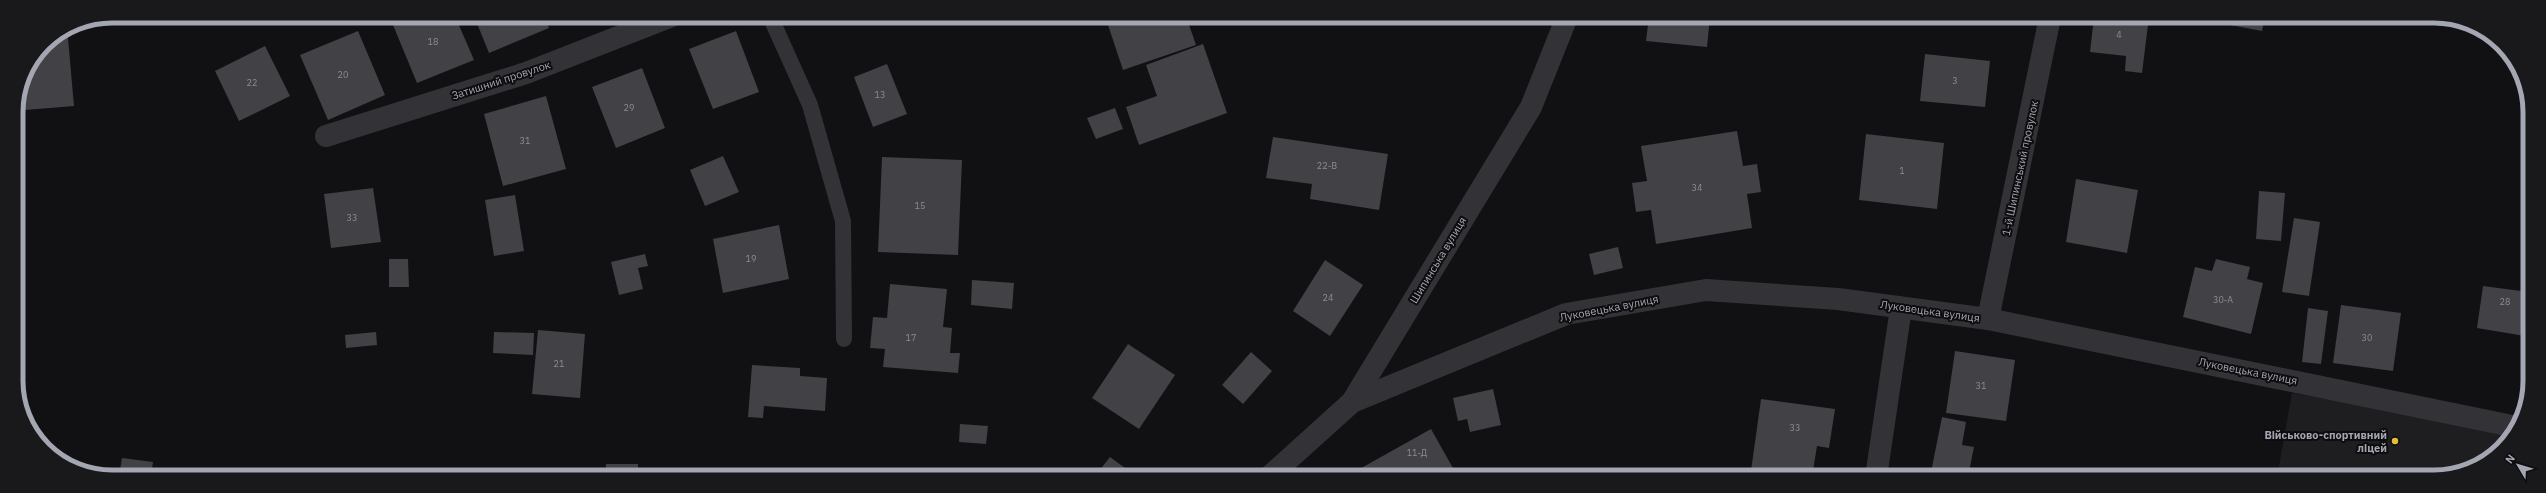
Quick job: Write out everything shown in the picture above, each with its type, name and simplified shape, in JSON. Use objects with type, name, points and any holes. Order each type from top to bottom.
[{"type":"street","name":"Затишний провулок","points":[[326,136],[526,73],[654,23]]},
{"type":"street","name":"Шипинська вулиця","points":[[1277,470],[1352,402],[1531,107],[1565,23]]},
{"type":"street","name":"1-й Шипинський провулок","points":[[1988,319],[2049,23]]},
{"type":"street","name":"Луковецька вулиця","points":[[1352,402],[1566,314],[1706,290],[1838,299],[1988,319],[2511,426]]},
{"type":"street","points":[[1877,470],[1901,308]]},
{"type":"lane","points":[[773,23],[810,105],[843,222],[844,339]]},
{"type":"shaded area","name":"Військово-спортивний ліцей","points":[[2292,393],[2509,428],[2493,448],[2473,461],[2457,467],[2434,470],[2278,470]]},
{"type":"building","points":[[398,23],[458,23],[474,60],[417,83],[393,25]]},
{"type":"building","points":[[477,23],[547,23],[549,28],[489,53]]},
{"type":"building","points":[[1107,23],[1188,23],[1196,45],[1123,70]]},
{"type":"building","points":[[1648,23],[1709,23],[1707,47],[1646,41]]},
{"type":"building","points":[[2093,23],[2148,23],[2142,73],[2125,71],[2126,56],[2090,52]]},
{"type":"building","points":[[2219,23],[2264,23],[2262,31]]},
{"type":"building","points":[[358,31],[385,95],[328,120],[300,55]]},
{"type":"building","points":[[736,31],[759,92],[713,109],[689,49]]},
{"type":"building","points":[[68,38],[74,106],[25,110],[26,89],[35,68],[45,53],[62,39]]},
{"type":"building","points":[[1203,44],[1227,113],[1139,145],[1126,107],[1157,96],[1146,65]]},
{"type":"building","points":[[265,46],[290,96],[239,121],[215,71]]},
{"type":"building","points":[[1925,54],[1990,61],[1985,107],[1920,101]]},
{"type":"building","points":[[887,64],[907,114],[873,127],[854,77]]},
{"type":"building","points":[[642,68],[665,128],[616,148],[592,87]]},
{"type":"building","points":[[546,96],[566,169],[503,186],[484,114]]},
{"type":"building","points":[[1115,108],[1123,129],[1096,139],[1087,118]]},
{"type":"building","points":[[1737,131],[1743,166],[1757,164],[1761,192],[1747,194],[1752,228],[1656,244],[1651,210],[1636,212],[1632,183],[1647,181],[1641,146]]},
{"type":"building","points":[[1866,134],[1944,143],[1937,209],[1859,200]]},
{"type":"building","points":[[1273,137],[1388,154],[1379,210],[1310,199],[1312,184],[1266,178]]},
{"type":"building","points":[[723,156],[739,192],[705,206],[690,170]]},
{"type":"building","points":[[882,157],[962,160],[958,255],[878,252]]},
{"type":"building","points":[[2076,179],[2138,190],[2127,253],[2066,242]]},
{"type":"building","points":[[373,188],[381,242],[331,248],[324,194]]},
{"type":"building","points":[[2259,191],[2285,193],[2281,241],[2256,239]]},
{"type":"building","points":[[515,195],[524,251],[494,256],[485,200]]},
{"type":"building","points":[[2294,218],[2320,222],[2309,296],[2282,292]]},
{"type":"building","points":[[779,225],[789,279],[723,293],[713,239]]},
{"type":"building","points":[[1618,247],[1623,268],[1594,275],[1589,254]]},
{"type":"building","points":[[645,254],[648,266],[638,268],[643,289],[619,295],[611,262]]},
{"type":"building","points":[[389,259],[408,259],[409,287],[389,287]]},
{"type":"building","points":[[2216,259],[2250,267],[2247,279],[2263,283],[2251,334],[2183,317],[2195,267],[2212,271]]},
{"type":"building","points":[[1325,260],[1363,285],[1330,336],[1293,311]]},
{"type":"building","points":[[972,280],[1014,283],[1012,309],[971,305]]},
{"type":"building","points":[[890,284],[947,289],[943,327],[952,328],[950,353],[960,353],[958,373],[883,367],[885,349],[870,348],[873,317],[887,318]]},
{"type":"building","points":[[2483,286],[2523,291],[2523,336],[2477,328]]},
{"type":"building","points":[[2341,305],[2401,313],[2393,371],[2333,363]]},
{"type":"building","points":[[2308,308],[2328,311],[2321,364],[2302,362]]},
{"type":"building","points":[[538,330],[585,334],[580,398],[532,394]]},
{"type":"building","points":[[376,332],[377,345],[346,348],[345,335]]},
{"type":"building","points":[[494,332],[534,333],[533,355],[493,353]]},
{"type":"building","points":[[1128,344],[1175,375],[1139,429],[1092,398]]},
{"type":"building","points":[[1955,351],[2015,360],[2006,421],[1946,413]]},
{"type":"building","points":[[1251,352],[1272,371],[1243,404],[1222,385]]},
{"type":"building","points":[[752,365],[800,368],[800,376],[827,378],[825,411],[764,406],[763,418],[748,417]]},
{"type":"building","points":[[1493,389],[1501,425],[1470,432],[1467,419],[1458,421],[1453,398]]},
{"type":"building","points":[[1761,399],[1835,409],[1829,448],[1817,446],[1813,470],[1751,470]]},
{"type":"building","points":[[1942,417],[1966,422],[1962,445],[1974,447],[1969,470],[1931,470]]},
{"type":"building","points":[[960,424],[988,426],[986,444],[959,442]]},
{"type":"building","points":[[1431,429],[1454,470],[1358,470]]},
{"type":"building","points":[[1110,457],[1128,470],[1100,470]]},
{"type":"building","points":[[122,458],[153,462],[152,470],[120,470]]},
{"type":"building","points":[[606,464],[638,464],[638,470],[606,470]]},
{"type":"place","name":"Військово-спортивний ліцей","points":[[2395,441]]}]
